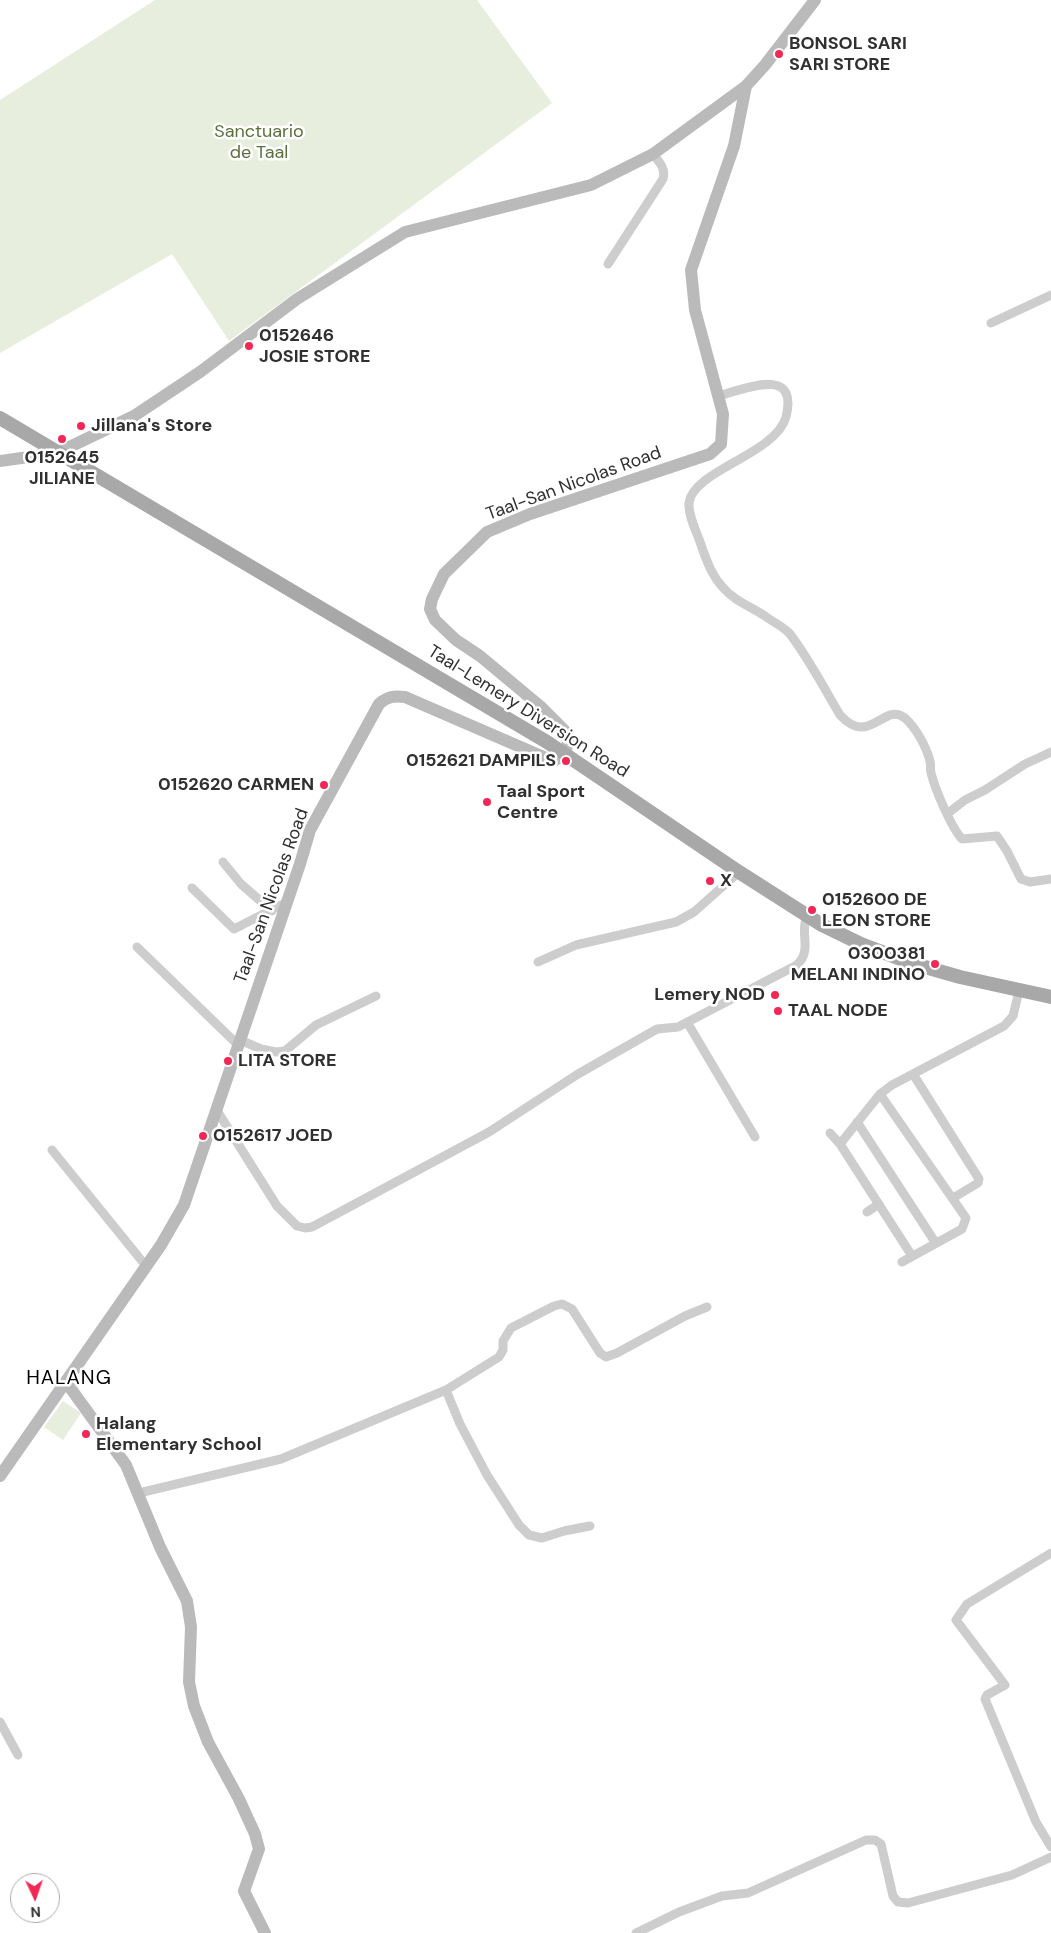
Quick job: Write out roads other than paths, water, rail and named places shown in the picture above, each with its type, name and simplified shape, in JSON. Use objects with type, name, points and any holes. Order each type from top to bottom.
[{"type":"main road","points":[[0,462],[57,453],[134,416],[200,372],[297,299],[405,232],[591,186],[653,154],[746,86],[765,65],[815,0]]},
{"type":"main road","name":"Taal-San Nicolas Road","points":[[0,1476],[146,1266],[184,1205],[310,830],[373,713],[384,699],[391,696],[405,697],[546,758],[555,760],[565,754],[568,742],[564,730],[512,681],[456,640],[435,620],[430,609],[432,599],[444,574],[487,532],[530,514],[710,454],[721,444],[722,414],[696,310],[691,270],[734,146],[746,86]]},
{"type":"main road","name":"Taal-Lemery Diversion Road","points":[[0,418],[432,673],[565,754],[739,872],[835,932],[885,954],[960,978],[1051,996]]},
{"type":"main road","points":[[66,1382],[126,1465],[160,1547],[187,1602],[191,1627],[189,1682],[194,1706],[208,1742],[239,1799],[255,1834],[259,1849],[244,1891],[265,1933]]},
{"type":"street","points":[[608,264],[663,178],[665,173],[653,154]]},
{"type":"street","points":[[991,323],[1051,295]]},
{"type":"street","points":[[718,396],[766,384],[778,384],[786,390],[788,398],[785,418],[777,433],[764,445],[729,465],[697,487],[691,495],[689,504],[693,523],[712,574],[721,586],[735,598],[789,632],[840,715],[849,725],[865,728],[890,715],[898,714],[904,717],[918,734],[930,761],[930,772],[956,832],[962,839],[997,836],[1021,879],[1030,882],[1051,879]]},
{"type":"street","points":[[948,814],[964,800],[984,790],[1025,764],[1051,752]]},
{"type":"street","points":[[223,862],[240,884],[272,911]]},
{"type":"street","points":[[538,962],[576,945],[676,922],[694,912],[739,872]]},
{"type":"street","points":[[192,888],[234,929],[287,902]]},
{"type":"street","points":[[216,1109],[277,1206],[297,1226],[312,1227],[489,1132],[578,1074],[657,1029],[678,1027],[797,965],[804,958],[803,926],[808,916]]},
{"type":"street","points":[[137,947],[239,1043],[260,1049],[276,1052],[285,1051],[316,1025],[376,996]]},
{"type":"street","points":[[840,1144],[880,1094],[892,1085],[1004,1026],[1013,1016],[1019,991]]},
{"type":"street","points":[[687,1022],[755,1137]]},
{"type":"street","points":[[914,1074],[979,1179],[978,1183],[953,1198]]},
{"type":"street","points":[[880,1094],[953,1198],[964,1215],[966,1222],[962,1229],[935,1242],[902,1262]]},
{"type":"street","points":[[857,1122],[935,1242]]},
{"type":"street","points":[[830,1133],[840,1144],[912,1256]]},
{"type":"street","points":[[52,1150],[146,1266]]},
{"type":"street","points":[[867,1212],[878,1204]]},
{"type":"street","points":[[139,1493],[281,1460],[389,1415],[425,1397],[446,1390],[499,1357],[503,1350],[503,1341],[511,1328],[554,1306],[562,1304],[572,1309],[600,1353],[606,1357],[617,1353],[685,1316],[707,1307]]},
{"type":"street","points":[[446,1390],[460,1424],[487,1475],[519,1525],[529,1535],[542,1538],[590,1526]]},
{"type":"street","points":[[1051,1553],[967,1604],[956,1620],[1005,1685],[987,1695],[985,1699],[1036,1822],[1051,1848]]},
{"type":"street","points":[[0,1722],[18,1755]]},
{"type":"street","points":[[636,1933],[679,1912],[722,1896],[748,1893],[866,1840],[875,1840],[881,1844],[893,1896],[898,1902],[908,1903],[1012,1875],[1051,1857]]},
{"type":"place","name":"BONSOL SARI SARI STORE","points":[[779,54]]},
{"type":"place","name":"0152646 JOSIE STORE","points":[[249,346]]},
{"type":"place","name":"Jillana's Store","points":[[81,426]]},
{"type":"place","name":"0152645 JILIANE","points":[[62,439]]},
{"type":"place","name":"0152621 DAMPILS","points":[[566,761]]},
{"type":"place","name":"0152620 CARMEN","points":[[324,785]]},
{"type":"place","name":"Taal Sport Centre","points":[[487,802]]},
{"type":"place","name":"X","points":[[710,881]]},
{"type":"place","name":"0152600 DE LEON STORE","points":[[812,910]]},
{"type":"place","name":"0300381 MELANI INDINO","points":[[935,964]]},
{"type":"place","name":"Lemery NOD","points":[[775,995]]},
{"type":"place","name":"TAAL NODE","points":[[778,1011]]},
{"type":"place","name":"LITA STORE","points":[[228,1061]]},
{"type":"place","name":"0152617 JOED","points":[[203,1136]]},
{"type":"place","name":"Halang Elementary School","points":[[86,1434]]},
{"type":"district","name":"HALANG","points":[[69,1379]]},
{"type":"park label","name":"Sanctuario de Taal","points":[[259,142]]}]
